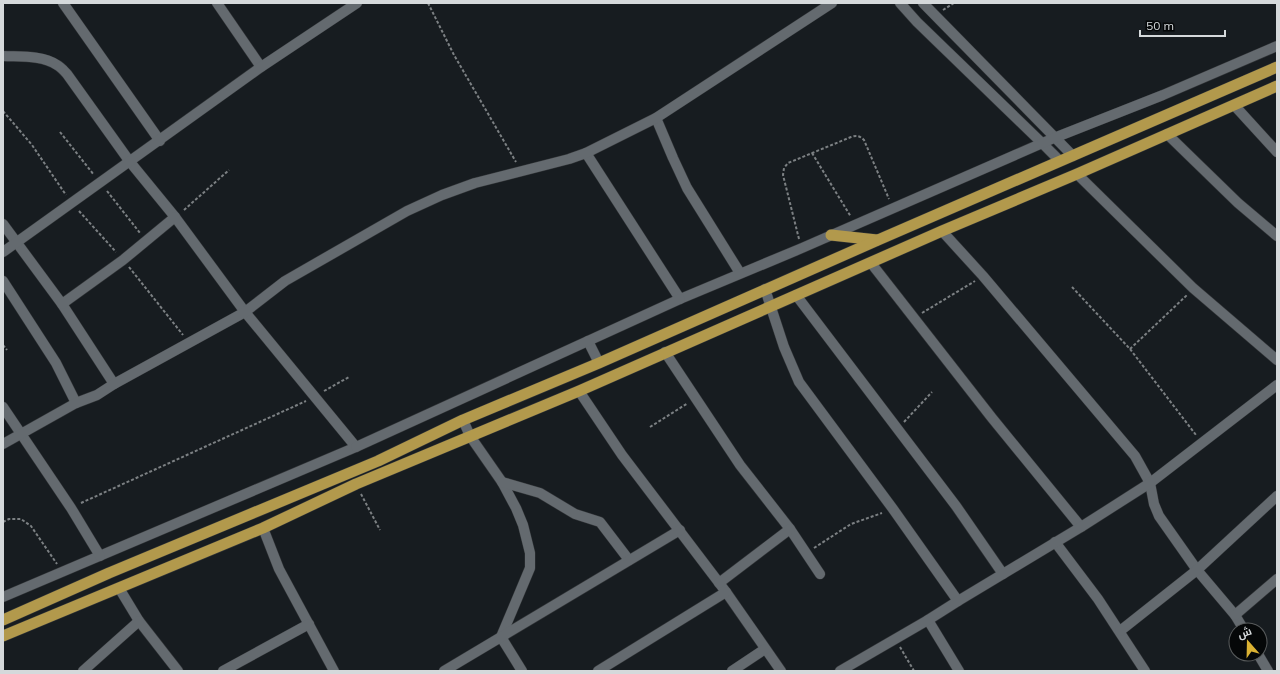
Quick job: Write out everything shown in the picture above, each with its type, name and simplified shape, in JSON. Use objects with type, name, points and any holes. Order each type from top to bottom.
[{"type":"highway","points":[[3,620],[109,573],[378,461],[463,420],[599,363],[765,289],[1277,67]]},
{"type":"highway","points":[[3,636],[263,528],[356,484],[579,391],[665,352],[1277,86]]},
{"type":"highway","points":[[831,235],[878,240]]},
{"type":"street","points":[[63,3],[160,141]]},
{"type":"street","points":[[217,3],[261,67]]},
{"type":"street","points":[[3,252],[160,141],[261,67],[357,3]]},
{"type":"street","points":[[3,444],[76,403],[97,395],[114,384],[245,312],[285,281],[407,211],[442,195],[475,183],[569,159],[586,153],[656,118],[832,3]]},
{"type":"street","points":[[900,3],[1060,161]]},
{"type":"street","points":[[923,3],[1073,156]]},
{"type":"street","points":[[3,597],[356,447],[740,273],[802,248],[1054,138],[1163,95],[1277,46]]},
{"type":"street","points":[[3,56],[44,59],[57,65],[67,74],[130,162],[175,217],[245,312],[356,447]]},
{"type":"street","points":[[1234,105],[1277,152]]},
{"type":"street","points":[[656,118],[672,158],[687,188],[740,273]]},
{"type":"street","points":[[1167,134],[1238,203],[1277,236]]},
{"type":"street","points":[[586,153],[680,299]]},
{"type":"street","points":[[1077,174],[1193,288],[1277,360]]},
{"type":"street","points":[[62,304],[123,260],[175,217]]},
{"type":"street","points":[[3,224],[62,304],[114,384]]},
{"type":"street","points":[[942,231],[983,276],[1127,445],[1142,466],[1150,483],[1154,504],[1159,516],[1197,570],[1239,622]]},
{"type":"street","points":[[871,263],[992,418],[1081,527]]},
{"type":"street","points":[[3,281],[56,363],[76,403]]},
{"type":"street","points":[[765,289],[784,347],[799,382],[893,509],[958,601]]},
{"type":"street","points":[[796,295],[956,506],[1003,574]]},
{"type":"street","points":[[588,341],[599,363]]},
{"type":"street","points":[[665,352],[740,465],[790,529],[820,574]]},
{"type":"street","points":[[840,671],[928,620],[1081,527],[1150,483],[1203,444],[1277,385]]},
{"type":"street","points":[[579,391],[622,455],[726,592],[781,671]]},
{"type":"street","points":[[3,407],[71,508],[100,556]]},
{"type":"street","points":[[463,420],[470,436],[502,482],[516,508],[523,525],[530,553],[530,568],[501,637]]},
{"type":"street","points":[[502,482],[540,493],[574,514],[600,522],[629,560]]},
{"type":"street","points":[[1120,631],[1197,570],[1277,496]]},
{"type":"street","points":[[263,528],[279,569],[334,671]]},
{"type":"street","points":[[718,583],[790,529]]},
{"type":"street","points":[[444,671],[680,530]]},
{"type":"street","points":[[1055,542],[1120,631],[1145,671]]},
{"type":"street","points":[[1235,615],[1277,579]]},
{"type":"street","points":[[119,588],[139,621],[178,671]]},
{"type":"street","points":[[598,671],[726,592]]},
{"type":"street","points":[[928,620],[959,671]]},
{"type":"street","points":[[82,671],[139,621]]},
{"type":"street","points":[[223,671],[309,624]]},
{"type":"street","points":[[501,637],[522,671]]},
{"type":"street","points":[[732,671],[765,649]]},
{"type":"street","points":[[1263,662],[1268,671]]},
{"type":"path","points":[[428,3],[454,55],[521,171]]},
{"type":"path","points":[[3,110],[32,144]]},
{"type":"path","points":[[802,248],[783,175],[784,168],[788,163],[851,137],[860,136],[864,140],[893,207]]},
{"type":"path","points":[[812,153],[856,224]]},
{"type":"path","points":[[175,217],[229,170]]},
{"type":"path","points":[[123,260],[190,343]]},
{"type":"path","points":[[914,318],[983,276]]},
{"type":"path","points":[[1072,287],[1130,349],[1203,444]]},
{"type":"path","points":[[1130,349],[1193,288]]},
{"type":"path","points":[[3,344],[7,350]]},
{"type":"path","points":[[71,508],[314,397],[349,377]]},
{"type":"path","points":[[897,429],[932,392]]},
{"type":"path","points":[[650,427],[696,399]]},
{"type":"path","points":[[356,484],[380,530]]},
{"type":"path","points":[[806,553],[851,524],[893,509]]},
{"type":"path","points":[[3,522],[9,519],[21,518],[31,526],[62,572]]},
{"type":"path","points":[[895,639],[914,671]]}]
